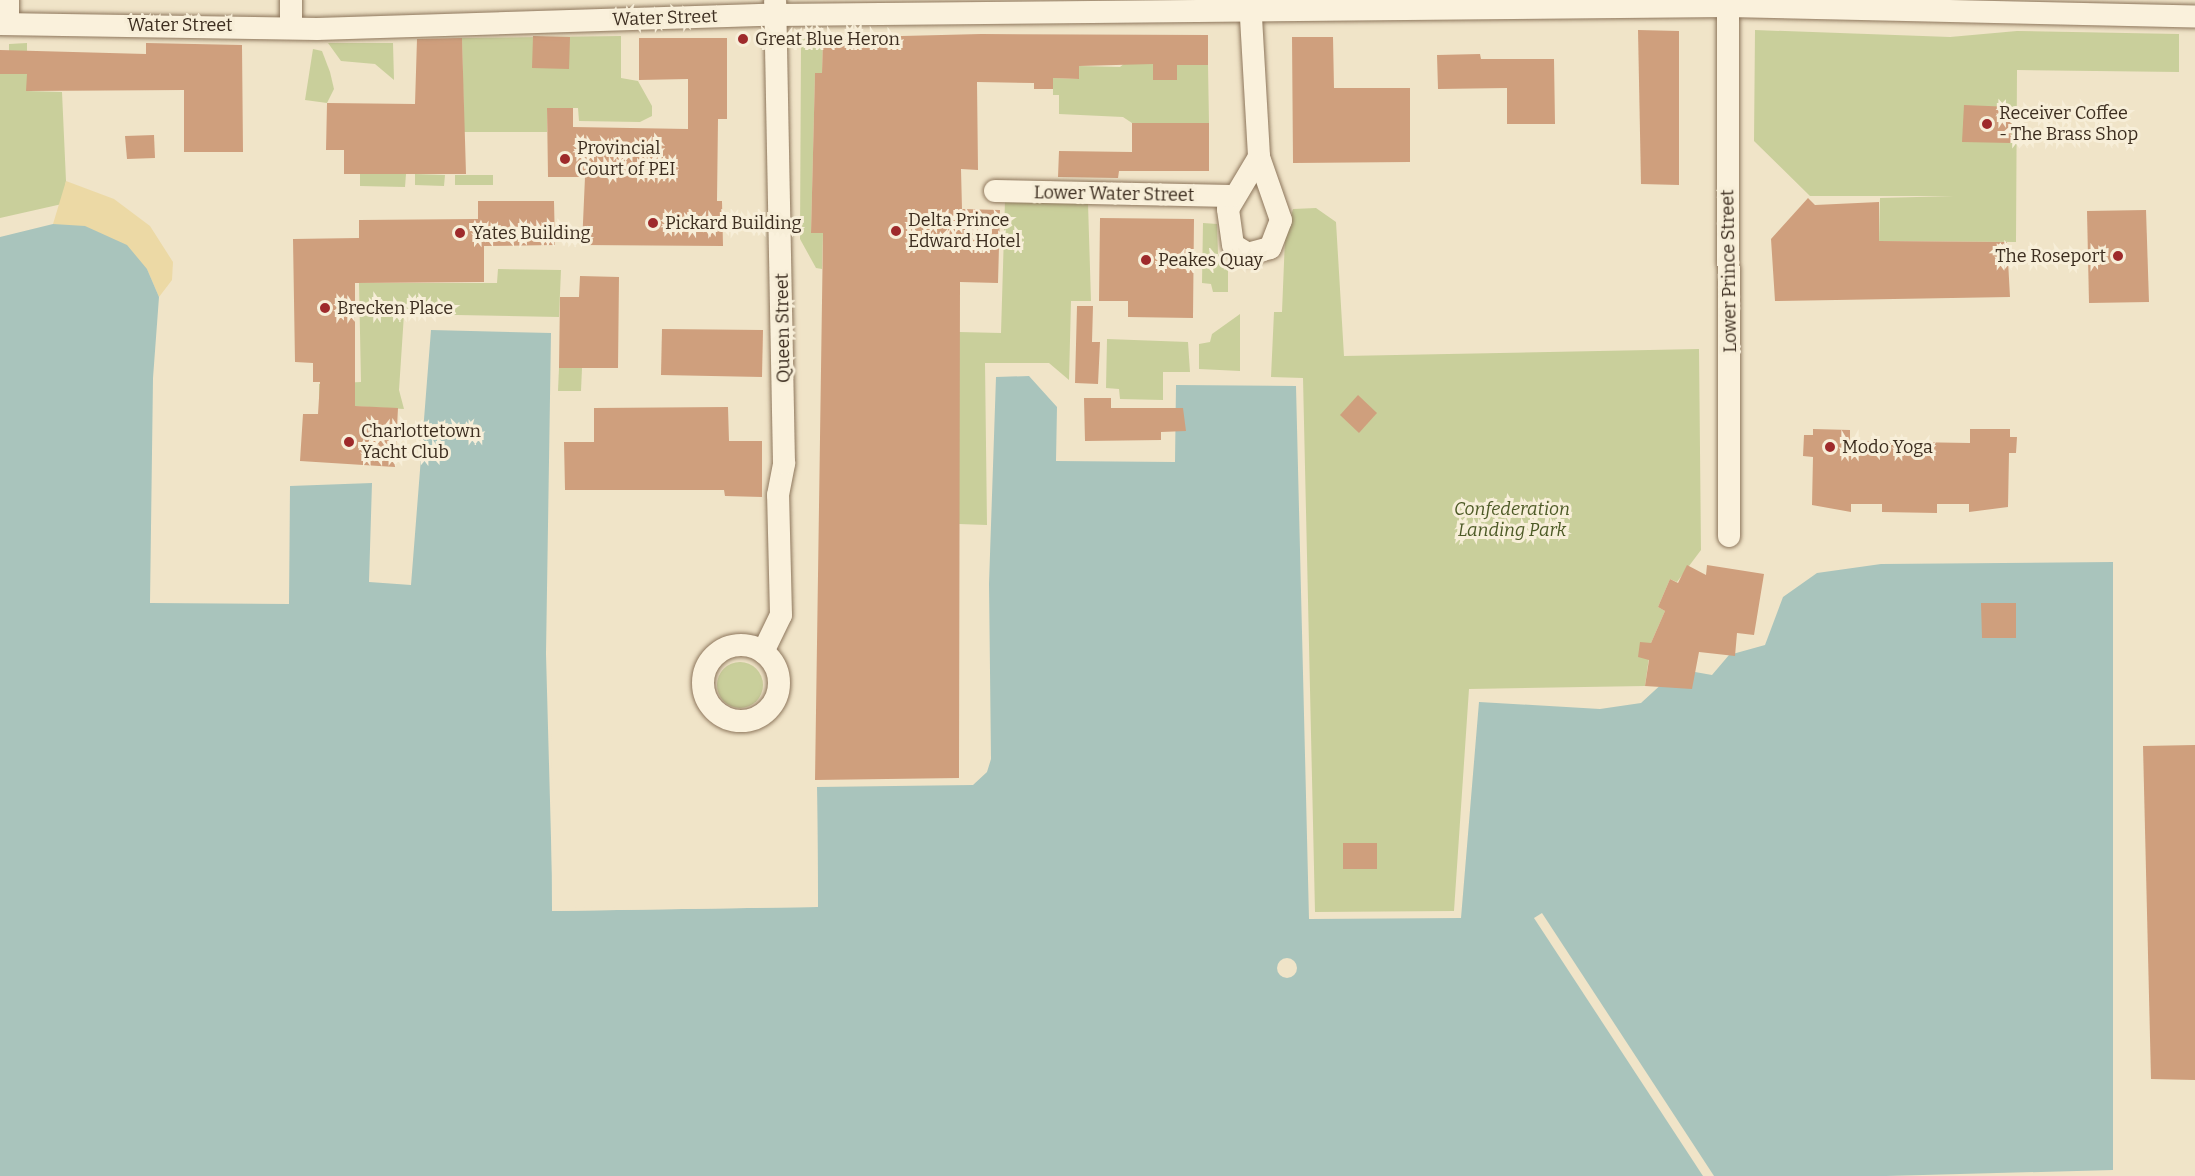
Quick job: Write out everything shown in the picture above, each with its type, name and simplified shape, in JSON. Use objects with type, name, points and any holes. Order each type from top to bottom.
[{"type":"street","points":[[4,24],[8,0]]},
{"type":"street","points":[[291,0],[291,26]]},
{"type":"street","name":"Water Street","points":[[4,24],[291,26],[775,7],[1250,4],[1728,3],[2191,11]]},
{"type":"street","name":"Lower Prince Street","points":[[1728,3],[1729,536]]},
{"type":"street","points":[[1250,4],[1259,157],[1281,220],[1277,240],[1261,254],[1248,254],[1233,245],[1226,221],[1233,196],[1259,157]]},
{"type":"street","name":"Queen Street","points":[[763,652],[781,615],[778,495],[784,464],[775,7]]},
{"type":"street","name":"Lower Water Street","points":[[995,191],[1233,196]]},
{"type":"green space","points":[[1755,30],[1950,37],[2017,31],[2179,34],[2179,72],[2017,70],[2016,242],[1879,241],[1880,198],[1954,196],[1810,196],[1754,141]]},
{"type":"green space","points":[[621,36],[621,78],[638,81],[652,106],[652,116],[640,122],[579,121],[578,108],[547,108],[547,132],[464,132],[462,38]]},
{"type":"green space","points":[[823,38],[822,73],[815,74],[811,233],[823,233],[822,269],[816,268],[800,239],[801,39]]},
{"type":"green space","points":[[27,43],[27,91],[62,92],[66,181],[62,204],[0,218],[0,74],[9,73],[9,44]]},
{"type":"green space","points":[[328,43],[393,43],[394,80],[375,64],[341,61]]},
{"type":"green space","points":[[313,49],[322,51],[330,72],[334,89],[327,103],[305,100]]},
{"type":"green space","points":[[1125,63],[1153,64],[1153,80],[1176,80],[1177,65],[1208,65],[1209,123],[1132,123],[1123,117],[1059,114],[1059,95],[1053,95],[1053,78],[1079,79],[1079,66],[1120,67]]},
{"type":"green space","points":[[360,174],[406,174],[405,187],[360,186]]},
{"type":"green space","points":[[415,174],[445,175],[444,186],[415,185]]},
{"type":"green space","points":[[455,175],[493,175],[493,185],[455,185]]},
{"type":"green space","points":[[1005,200],[1088,203],[1091,301],[1071,301],[1069,380],[1049,363],[985,363],[987,525],[959,524],[959,332],[1001,333]]},
{"type":"green space","name":"Confederation Landing Park","points":[[1316,208],[1336,222],[1344,356],[1699,349],[1701,550],[1677,582],[1670,579],[1658,607],[1665,611],[1651,643],[1645,686],[1469,689],[1454,911],[1315,912],[1303,378],[1271,377],[1274,312],[1282,312],[1285,238],[1293,209]]},
{"type":"green space","points":[[1203,223],[1217,224],[1218,254],[1228,269],[1228,292],[1213,292],[1211,284],[1202,283]]},
{"type":"green space","points":[[498,269],[561,270],[559,317],[404,314],[399,390],[404,409],[319,404],[319,384],[361,382],[359,283],[497,283]]},
{"type":"green space","points":[[1240,314],[1240,371],[1199,369],[1199,344],[1210,342],[1212,334]]},
{"type":"green space","points":[[1107,339],[1188,342],[1190,372],[1163,372],[1163,400],[1120,399],[1119,389],[1106,388]]},
{"type":"green space","points":[[559,368],[582,368],[581,391],[558,391]]},
{"type":"green space","points":[[740,662],[756,669],[763,685],[756,701],[740,708],[724,701],[717,685],[724,669]]},
{"type":"sand","points":[[66,181],[114,199],[150,226],[173,262],[172,280],[159,297],[147,269],[53,224]]},
{"type":"water","points":[[53,224],[85,226],[127,245],[147,269],[159,297],[153,378],[150,603],[289,604],[290,486],[372,483],[369,582],[411,585],[431,330],[551,333],[546,654],[553,911],[818,907],[817,787],[973,785],[987,772],[991,759],[989,584],[996,377],[1029,376],[1057,407],[1056,461],[1175,462],[1176,385],[1296,386],[1309,919],[1461,918],[1479,702],[1600,709],[1641,703],[1678,669],[1712,675],[1729,655],[1765,645],[1783,597],[1817,573],[1881,564],[2113,562],[2113,1170],[1886,1176],[0,1176],[0,237]]},
{"type":"pier","points":[[2113,562],[2116,1068],[2113,1156]]},
{"type":"pier","points":[[551,732],[555,908],[815,904],[817,784],[818,907],[552,911]]},
{"type":"pier","points":[[1542,913],[1714,1176],[1703,1176],[1534,918]]},
{"type":"pier","points":[[1287,958],[1294,961],[1297,968],[1294,975],[1287,978],[1280,975],[1277,968],[1280,961]]},
{"type":"building","points":[[1638,30],[1679,31],[1679,185],[1641,184]]},
{"type":"building","points":[[981,34],[1208,35],[1208,65],[1177,65],[1177,80],[1153,80],[1153,64],[1079,66],[1079,79],[1053,78],[1053,89],[1034,89],[1034,83],[977,82],[978,170],[961,169],[962,209],[1000,210],[998,283],[960,282],[959,778],[815,780],[823,233],[811,233],[815,73],[822,73],[823,38]]},
{"type":"building","points":[[533,36],[570,37],[569,69],[532,68]]},
{"type":"building","points":[[1292,37],[1333,37],[1334,88],[1410,88],[1410,162],[1293,163]]},
{"type":"building","points":[[462,38],[466,174],[344,174],[344,150],[326,150],[327,103],[415,104],[417,39]]},
{"type":"building","points":[[639,38],[727,38],[727,119],[718,119],[717,201],[722,201],[723,246],[582,245],[585,177],[548,177],[547,108],[573,108],[573,127],[688,129],[688,79],[639,80]]},
{"type":"building","points":[[146,43],[242,45],[243,152],[184,152],[184,90],[26,91],[27,74],[0,74],[0,50],[146,54]]},
{"type":"building","points":[[1480,54],[1481,59],[1554,59],[1555,124],[1507,124],[1507,88],[1438,89],[1437,55]]},
{"type":"building","name":"Receiver Coffee - The Brass Shop","points":[[1964,105],[2012,107],[2011,143],[1962,142]]},
{"type":"building","points":[[1132,123],[1209,123],[1209,171],[1119,171],[1118,178],[1058,177],[1059,151],[1132,152]]},
{"type":"building","points":[[154,135],[155,158],[127,159],[125,136]]},
{"type":"building","points":[[1808,198],[1815,205],[1879,202],[1879,241],[2007,242],[2010,297],[1775,301],[1771,239]]},
{"type":"building","points":[[478,201],[554,201],[555,245],[484,246],[484,282],[355,283],[355,406],[398,408],[395,467],[300,461],[303,414],[318,414],[320,382],[313,382],[313,363],[295,362],[293,239],[359,238],[359,220],[478,219]]},
{"type":"building","name":"The Roseport","points":[[2146,210],[2149,302],[2089,303],[2087,211]]},
{"type":"building","name":"Peakes Quay","points":[[1100,218],[1194,219],[1193,318],[1128,317],[1128,301],[1099,301]]},
{"type":"building","points":[[580,276],[619,277],[618,368],[559,368],[560,297],[579,297]]},
{"type":"building","points":[[1077,306],[1093,306],[1092,342],[1100,342],[1098,384],[1075,383]]},
{"type":"building","points":[[662,329],[763,330],[762,377],[661,375]]},
{"type":"building","points":[[1358,395],[1377,413],[1359,433],[1340,415]]},
{"type":"building","points":[[1084,398],[1111,398],[1111,408],[1183,408],[1186,431],[1161,432],[1161,440],[1085,441]]},
{"type":"building","points":[[728,407],[729,441],[762,441],[762,497],[725,496],[724,490],[565,490],[564,442],[594,442],[594,408]]},
{"type":"building","points":[[1813,429],[1850,430],[1850,441],[1970,443],[1970,429],[2010,429],[2010,437],[2017,437],[2016,453],[2009,453],[2008,507],[1969,512],[1969,504],[1937,504],[1937,513],[1882,512],[1882,504],[1851,504],[1851,512],[1812,505],[1813,457],[1803,456],[1804,435],[1813,435]]},
{"type":"building","points":[[1687,565],[1706,575],[1707,565],[1764,574],[1754,635],[1737,633],[1735,656],[1699,652],[1692,689],[1645,686],[1649,660],[1638,657],[1640,642],[1651,643],[1665,611],[1658,607],[1670,579],[1678,583]]},
{"type":"building","points":[[1981,603],[2016,603],[2016,638],[1982,638]]},
{"type":"building","points":[[2195,745],[2195,1080],[2151,1079],[2143,746]]},
{"type":"building","points":[[1343,843],[1377,843],[1377,869],[1343,869]]},
{"type":"place","name":"Great Blue Heron","points":[[743,39]]},
{"type":"place","name":"Receiver Coffee - The Brass Shop","points":[[1987,124]]},
{"type":"place","name":"Provincial Court of PEI","points":[[565,159]]},
{"type":"place","name":"Pickard Building","points":[[653,223]]},
{"type":"place","name":"Delta Prince Edward Hotel","points":[[896,231]]},
{"type":"place","name":"Yates Building","points":[[460,233]]},
{"type":"place","name":"The Roseport","points":[[2118,256]]},
{"type":"place","name":"Peakes Quay","points":[[1146,260]]},
{"type":"place","name":"Brecken Place","points":[[325,308]]},
{"type":"place","name":"Charlottetown Yacht Club","points":[[349,442]]},
{"type":"place","name":"Modo Yoga","points":[[1830,447]]}]
